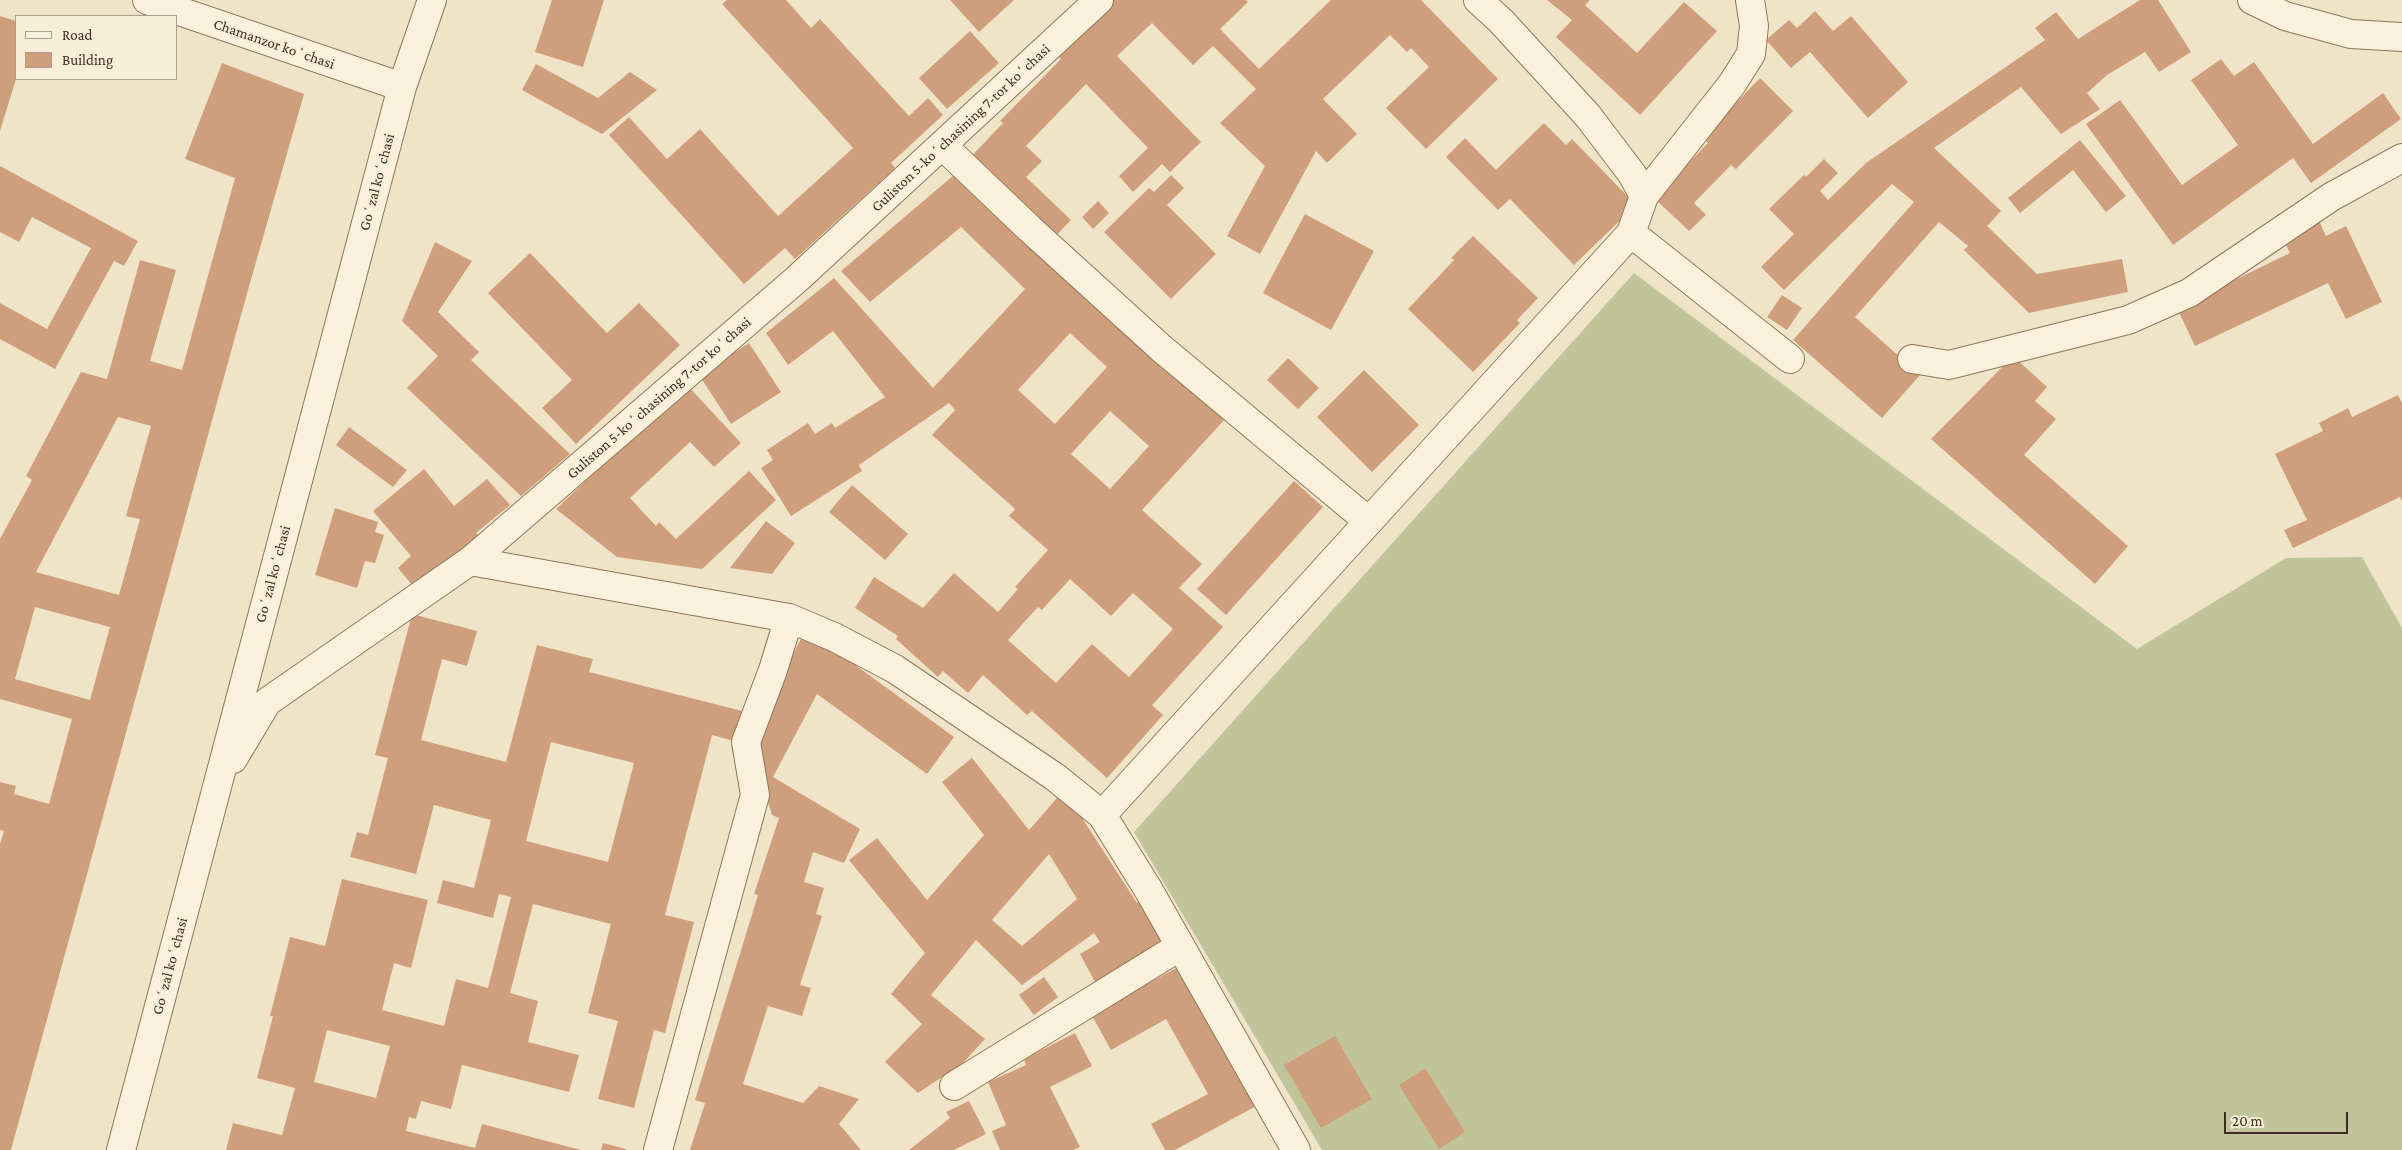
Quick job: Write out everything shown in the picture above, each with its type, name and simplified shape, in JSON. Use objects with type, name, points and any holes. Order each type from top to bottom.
[{"type":"street","name":"Chamanzor koʻchasi","points":[[147,0],[402,87]]},
{"type":"street","name":"Goʻzal koʻchasi","points":[[122,1150],[402,87],[432,0]]},
{"type":"street","name":"Guliston 5-koʻchasining 7-tor koʻchasi","points":[[217,786],[267,702],[470,561],[797,279],[1099,0]]},
{"type":"street","points":[[1478,0],[1501,21],[1588,116],[1632,174],[1644,196]]},
{"type":"street","points":[[1102,815],[1631,233],[1644,196],[1732,84],[1751,54],[1754,26],[1750,0]]},
{"type":"street","points":[[2252,0],[2285,16],[2352,34],[2402,37]]},
{"type":"street","points":[[943,146],[1030,229],[1161,348],[1368,521]]},
{"type":"street","points":[[1912,359],[1949,365],[2128,320],[2189,293],[2331,198],[2402,158]]},
{"type":"street","points":[[1631,233],[1790,359]]},
{"type":"street","points":[[470,561],[790,618],[834,637],[895,669],[1055,777],[1102,815],[1148,889],[1179,947],[1296,1150]]},
{"type":"street","points":[[658,1150],[756,795],[746,742],[790,618]]},
{"type":"street","points":[[954,1086],[1179,947]]},
{"type":"green space","points":[[1634,273],[2137,649],[2286,558],[2362,557],[2402,628],[2402,1150],[1322,1150],[1134,832]]},
{"type":"building","points":[[552,0],[604,0],[583,67],[535,52]]},
{"type":"building","points":[[727,0],[786,0],[811,28],[820,19],[909,116],[928,98],[943,115],[891,163],[895,168],[795,259],[785,248],[744,284],[609,135],[629,117],[667,159],[700,129],[778,216],[853,148],[722,4]]},
{"type":"building","points":[[950,0],[1014,0],[979,32]]},
{"type":"building","points":[[1114,0],[1246,0],[1248,2],[1220,29],[1259,69],[1331,0],[1421,0],[1498,79],[1426,149],[1386,108],[1429,67],[1411,48],[1407,52],[1390,35],[1323,99],[1357,134],[1327,163],[1316,151],[1260,254],[1227,236],[1265,166],[1220,123],[1256,89],[1213,46],[1193,65],[1152,23],[1117,56],[1201,142],[1170,172],[1162,164],[1133,192],[1119,176],[1148,148],[1086,84],[1026,146],[1042,161],[1026,177],[1071,220],[1049,243],[965,163],[1003,123],[1000,121],[1061,59],[1057,55]]},
{"type":"building","points":[[1547,0],[1590,0],[1585,5],[1637,53],[1684,2],[1717,31],[1640,115],[1556,37],[1572,20]]},
{"type":"building","points":[[2140,0],[2158,0],[2191,52],[2159,72],[2145,52],[2107,75],[2087,93],[2100,109],[2061,134],[2021,87],[1934,148],[2001,211],[1987,226],[2037,274],[2122,259],[2128,292],[2029,313],[1964,250],[1968,246],[1939,222],[1855,317],[1920,375],[1882,418],[1793,340],[1914,202],[1892,184],[1784,290],[1761,267],[1794,234],[1769,209],[1804,175],[1806,177],[1824,159],[1838,173],[1820,191],[1828,200],[1866,163],[2045,40],[2035,28],[2056,12],[2078,39]]},
{"type":"building","points":[[1815,11],[1833,31],[1851,16],[1908,82],[1868,118],[1810,52],[1791,68],[1766,40],[1789,20],[1797,28]]},
{"type":"building","points":[[0,16],[15,21],[16,80],[0,131]]},
{"type":"building","points":[[970,31],[999,63],[947,109],[919,78]]},
{"type":"building","points":[[2221,59],[2234,76],[2254,62],[2313,144],[2383,93],[2401,119],[2311,183],[2293,158],[2173,245],[2086,124],[2120,100],[2182,185],[2238,145],[2191,80]]},
{"type":"building","points":[[222,63],[304,94],[248,290],[11,1150],[0,1150],[0,844],[4,831],[0,830],[0,782],[16,786],[14,794],[49,804],[72,719],[0,699],[0,539],[32,480],[26,476],[81,372],[107,379],[140,260],[176,270],[150,361],[182,370],[235,178],[185,159]],"holes":[[[118,417],[151,426],[126,516],[140,519],[119,595],[36,572]],[[35,607],[110,627],[90,700],[15,679]]]},
{"type":"building","points":[[536,64],[598,98],[630,72],[657,90],[602,134],[522,90]]},
{"type":"building","points":[[1760,78],[1793,111],[1736,169],[1731,165],[1694,203],[1706,215],[1689,231],[1654,198],[1708,143],[1703,137]]},
{"type":"building","points":[[1544,123],[1566,145],[1572,139],[1636,205],[1574,265],[1510,199],[1498,210],[1446,157],[1465,138],[1496,170]]},
{"type":"building","points":[[2080,140],[2126,196],[2106,212],[2073,170],[2020,213],[2008,198]]},
{"type":"building","points":[[0,166],[138,241],[124,266],[114,261],[55,369],[0,339],[0,303],[47,329],[91,248],[32,217],[19,242],[0,232]]},
{"type":"building","points":[[961,169],[1134,338],[1225,419],[1142,510],[1202,564],[1179,588],[1223,627],[1152,705],[1163,715],[1107,778],[1032,711],[1027,715],[983,675],[968,693],[943,671],[938,677],[896,639],[898,636],[855,608],[874,577],[923,608],[954,573],[998,612],[1018,589],[1015,587],[1048,550],[1009,516],[1015,509],[932,435],[955,410],[949,403],[859,465],[862,471],[791,516],[761,468],[773,460],[767,450],[808,423],[815,434],[832,423],[835,428],[885,397],[833,331],[788,365],[766,333],[834,278],[933,388],[1025,289],[961,227],[870,302],[841,271]],"holes":[[[1070,333],[1107,367],[1055,424],[1018,390]],[[1110,411],[1149,446],[1110,489],[1071,454]],[[1070,579],[1111,616],[1133,593],[1173,629],[1129,677],[1092,644],[1056,683],[1008,640],[1038,607],[1042,610]]]},
{"type":"building","points":[[1171,175],[1184,188],[1167,205],[1216,254],[1171,299],[1104,232],[1149,188],[1154,192]]},
{"type":"building","points":[[1098,201],[1109,213],[1093,229],[1082,217]]},
{"type":"building","points":[[1305,214],[1374,251],[1331,330],[1263,293]]},
{"type":"building","points":[[2319,221],[2326,236],[2346,226],[2382,302],[2346,319],[2328,283],[2195,346],[2177,308],[2290,253],[2283,239]]},
{"type":"building","points":[[1473,236],[1538,298],[1517,320],[1520,323],[1473,372],[1408,309],[1454,260],[1451,258]]},
{"type":"building","points":[[435,242],[472,261],[438,312],[479,352],[471,360],[570,454],[521,496],[407,388],[438,356],[402,321]]},
{"type":"building","points":[[530,253],[607,333],[639,303],[680,345],[576,444],[542,408],[572,380],[488,293]]},
{"type":"building","points":[[1782,295],[1802,308],[1787,330],[1767,317]]},
{"type":"building","points":[[749,343],[781,392],[731,424],[699,375]]},
{"type":"building","points":[[2013,356],[2047,387],[2035,401],[2056,419],[2024,455],[2128,546],[2095,584],[1931,439]]},
{"type":"building","points":[[1288,358],[1319,388],[1298,409],[1267,380]]},
{"type":"building","points":[[1364,370],[1419,425],[1372,472],[1317,417]]},
{"type":"building","points":[[687,385],[741,443],[714,467],[690,442],[630,498],[656,526],[659,522],[676,539],[749,471],[776,500],[702,569],[617,557],[556,509]]},
{"type":"building","points":[[2398,395],[2402,403],[2402,501],[2400,497],[2293,548],[2284,530],[2307,520],[2275,454],[2323,431],[2319,423],[2348,408],[2352,417]]},
{"type":"building","points":[[349,427],[407,470],[393,487],[336,445]]},
{"type":"building","points":[[424,469],[454,506],[487,479],[510,505],[476,533],[480,537],[417,591],[398,568],[411,556],[373,511]]},
{"type":"building","points":[[1294,481],[1323,507],[1226,615],[1197,589]]},
{"type":"building","points":[[852,485],[908,534],[885,560],[829,512]]},
{"type":"building","points":[[335,508],[378,522],[375,532],[384,535],[375,563],[365,561],[357,588],[315,575]]},
{"type":"building","points":[[766,521],[795,543],[772,574],[730,568]]},
{"type":"building","points":[[412,614],[477,631],[467,666],[442,659],[421,740],[506,762],[537,645],[593,659],[589,672],[746,712],[738,742],[712,735],[665,915],[694,922],[665,1033],[654,1030],[634,1108],[598,1099],[618,1021],[588,1013],[611,924],[533,904],[510,993],[538,1001],[528,1042],[579,1055],[569,1092],[462,1065],[451,1109],[421,1101],[416,1119],[409,1117],[406,1131],[475,1148],[482,1124],[581,1150],[226,1150],[233,1123],[282,1135],[295,1088],[257,1078],[273,1016],[270,1016],[290,937],[325,946],[342,879],[428,900],[411,968],[394,963],[382,1010],[444,1026],[456,979],[488,988],[511,897],[499,894],[493,918],[437,903],[443,880],[474,888],[491,820],[434,805],[416,874],[350,857],[357,832],[368,835],[388,758],[375,755]],"holes":[[[551,742],[634,763],[608,862],[526,841]],[[327,1030],[390,1046],[376,1098],[314,1082]]]},
{"type":"building","points":[[806,629],[954,737],[927,774],[817,694],[773,777],[860,829],[844,863],[813,852],[804,882],[824,888],[816,914],[822,916],[800,985],[811,988],[802,1016],[768,1006],[743,1084],[803,1103],[819,1086],[859,1099],[839,1124],[861,1150],[690,1150],[705,1103],[695,1100],[758,895],[754,894],[779,818],[772,815],[749,741]]},
{"type":"building","points":[[972,758],[1029,830],[1064,790],[1137,903],[1141,900],[1165,943],[1095,982],[1080,954],[1100,942],[1094,933],[1022,985],[976,940],[931,995],[985,1039],[963,1063],[918,1093],[885,1062],[922,1024],[891,994],[925,953],[849,860],[877,838],[927,900],[984,835],[942,782]],"holes":[[[1049,854],[1077,899],[1022,946],[992,920]]]},
{"type":"building","points":[[1182,965],[1258,1105],[1175,1150],[1165,1150],[1151,1124],[1208,1094],[1166,1019],[1111,1050],[1091,1014]]},
{"type":"building","points":[[1044,977],[1058,997],[1034,1015],[1019,995]]},
{"type":"building","points":[[1075,1033],[1092,1066],[1050,1087],[1080,1147],[1073,1150],[1000,1150],[992,1131],[1006,1125],[988,1082],[1026,1065],[1024,1059]]},
{"type":"building","points":[[1335,1036],[1372,1099],[1321,1128],[1284,1065]]},
{"type":"building","points":[[1425,1068],[1465,1132],[1439,1149],[1399,1085]]},
{"type":"building","points":[[969,1101],[986,1134],[954,1150],[909,1150],[950,1118],[946,1112]]},
{"type":"building","points":[[603,1143],[626,1149],[626,1150],[601,1150]]}]
